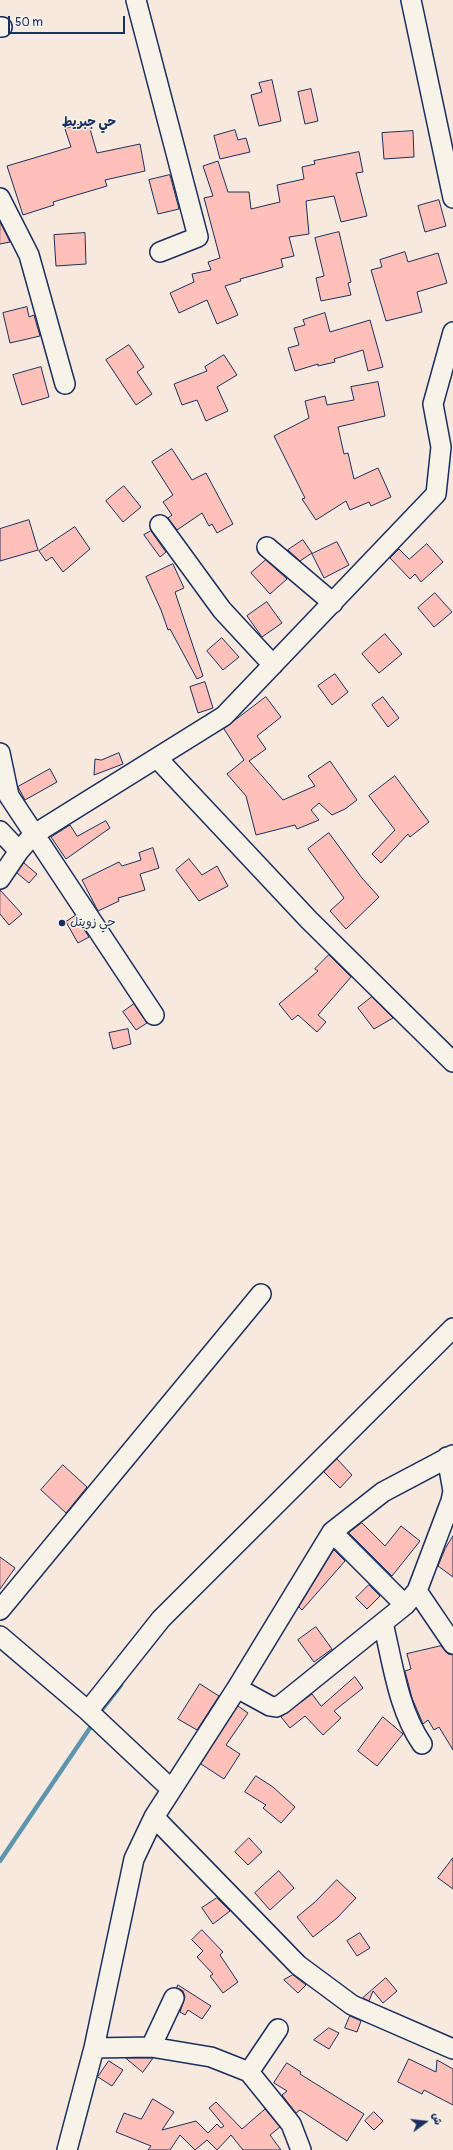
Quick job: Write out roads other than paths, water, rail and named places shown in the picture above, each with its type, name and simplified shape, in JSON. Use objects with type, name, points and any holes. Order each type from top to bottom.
[{"type":"street","points":[[136,0],[198,237],[160,252]]},
{"type":"street","points":[[411,0],[453,198]]},
{"type":"street","points":[[0,198],[29,255],[64,384]]},
{"type":"street","points":[[0,879],[19,851],[33,835],[224,716],[436,494],[441,447],[433,404],[452,341]]},
{"type":"street","points":[[160,525],[222,610],[274,665]]},
{"type":"street","points":[[267,547],[333,603]]},
{"type":"street","points":[[0,753],[9,796],[33,835],[154,1015]]},
{"type":"street","points":[[157,758],[309,920],[453,1062]]},
{"type":"street","points":[[0,831],[19,851]]},
{"type":"street","points":[[0,1610],[261,1294]]},
{"type":"street","points":[[88,1711],[161,1619],[453,1328]]},
{"type":"street","points":[[66,2150],[94,2048],[134,1859],[154,1817],[237,1688],[332,1532],[383,1492],[450,1456],[453,1491],[451,1501],[417,1591],[405,1605],[282,1704],[276,1707],[270,1706],[237,1688]]},
{"type":"street","points":[[332,1532],[405,1605]]},
{"type":"street","points":[[417,1591],[453,1644]]},
{"type":"street","points":[[383,1623],[404,1709],[411,1726],[422,1744]]},
{"type":"street","points":[[0,1636],[88,1711],[171,1789]]},
{"type":"street","points":[[154,1817],[298,1965],[352,2005],[453,2050]]},
{"type":"street","points":[[151,2047],[174,1998]]},
{"type":"street","points":[[249,2072],[278,2029]]},
{"type":"street","points":[[94,2048],[151,2047],[211,2057],[249,2072],[291,2124],[301,2150]]},
{"type":"waterway","points":[[100,1712],[121,1685]]},
{"type":"waterway","points":[[0,1861],[92,1725]]},
{"type":"place","name":"حي زويتل","points":[[62,923]]},
{"type":"district","name":"حي جبريط","points":[[89,123]]}]
